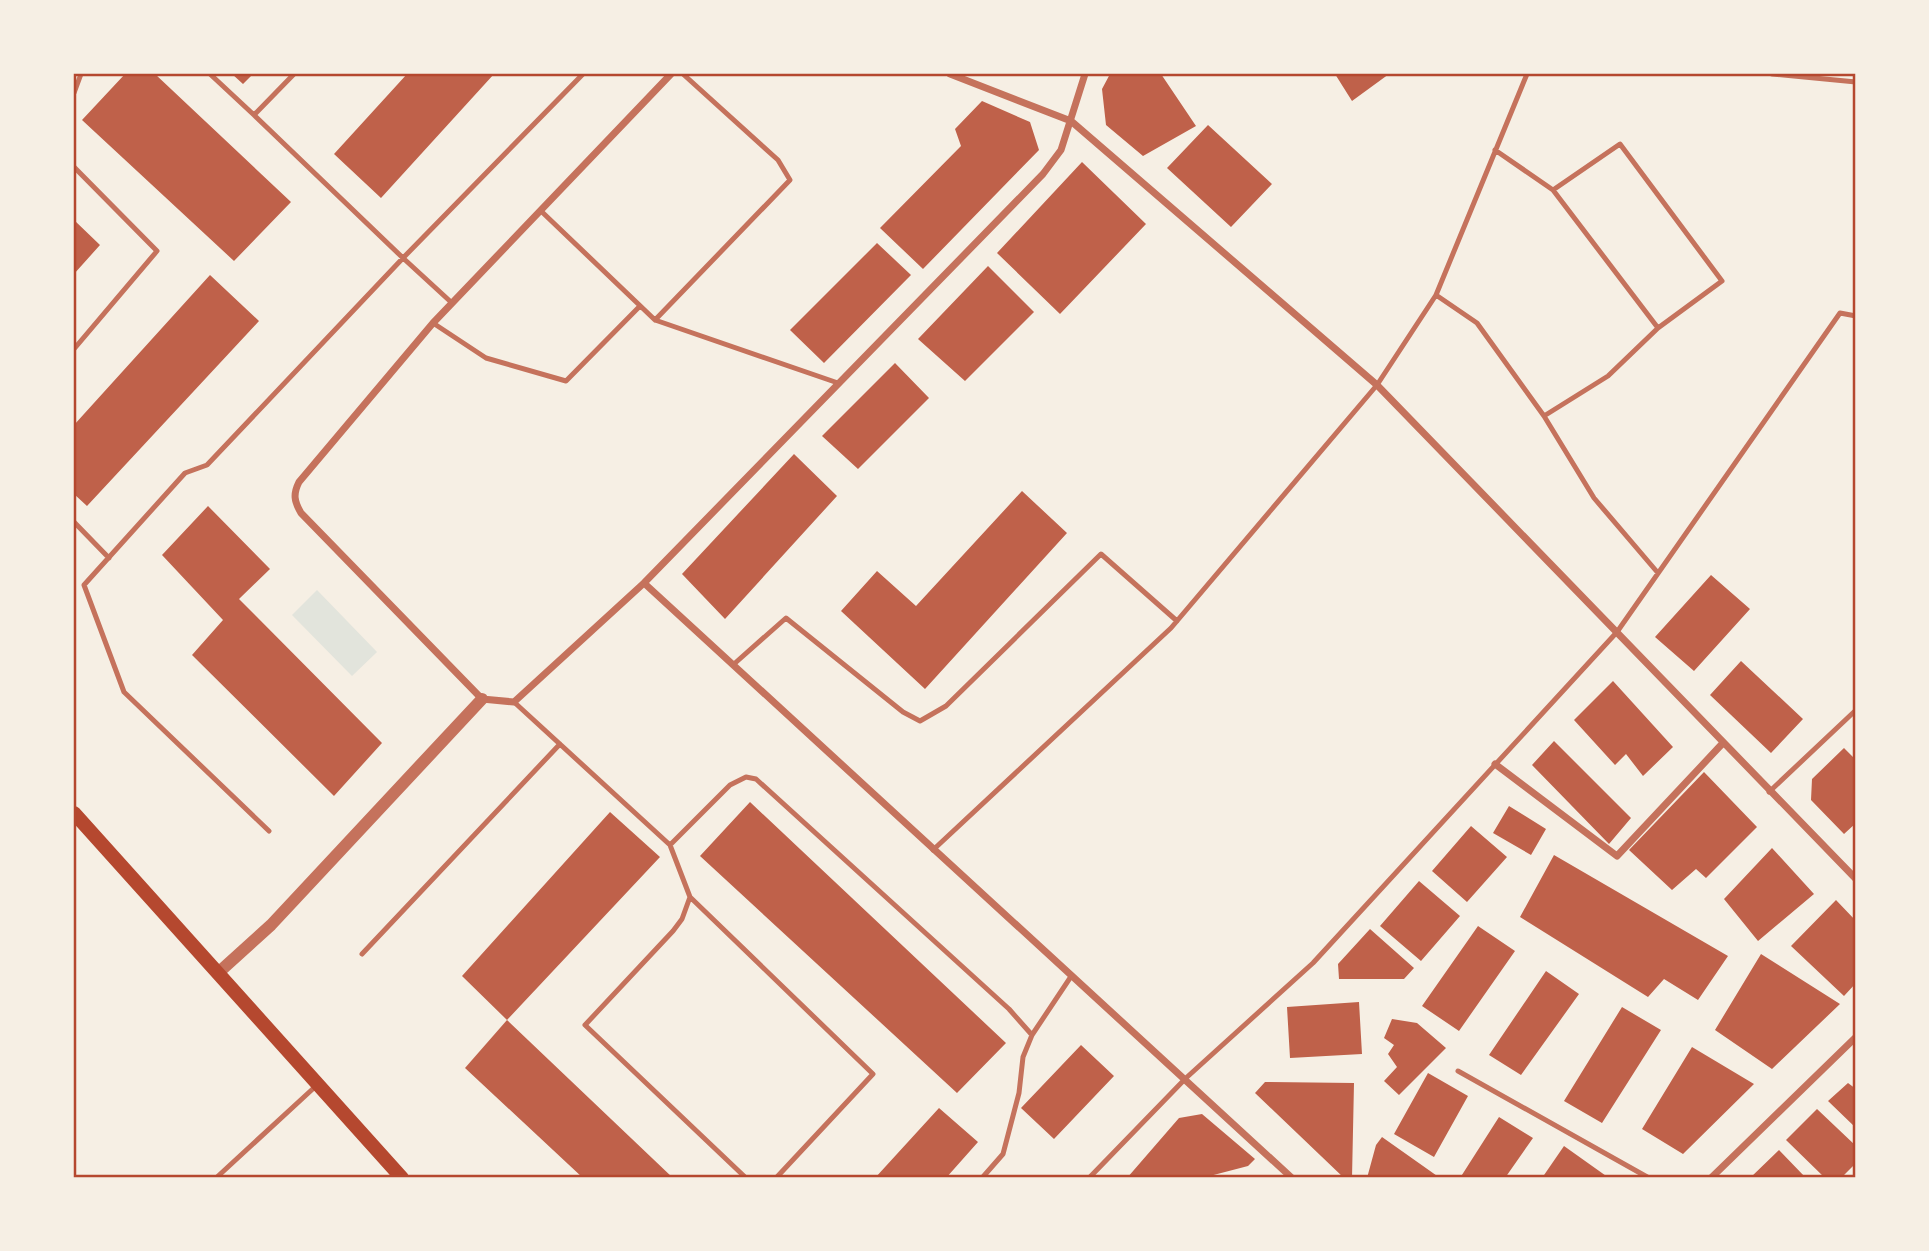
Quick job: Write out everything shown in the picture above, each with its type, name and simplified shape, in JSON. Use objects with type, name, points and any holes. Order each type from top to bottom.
[{"type":"main road","points":[[74,813],[402,1178]]},
{"type":"street","points":[[671,74],[433,323],[299,482],[295,502],[301,513],[482,699],[514,702],[644,583],[1043,174],[1061,150],[1085,74]]},
{"type":"street","points":[[950,74],[1071,121],[1377,385],[1769,793],[1856,879]]},
{"type":"street","points":[[644,583],[1292,1178]]},
{"type":"street","points":[[218,973],[280,916],[482,699]]},
{"type":"street","points":[[1495,764],[1617,856],[1722,744]]},
{"type":"street","points":[[1711,1178],[1856,1037]]},
{"type":"lane","points":[[74,93],[81,74]]},
{"type":"lane","points":[[209,74],[452,303]]},
{"type":"lane","points":[[254,115],[294,74]]},
{"type":"lane","points":[[269,831],[124,692],[84,585],[185,473],[207,465],[583,74]]},
{"type":"lane","points":[[655,320],[790,180],[778,160],[683,74]]},
{"type":"lane","points":[[933,850],[1177,621],[1377,385],[1436,295],[1527,74]]},
{"type":"lane","points":[[1772,74],[1856,82]]},
{"type":"lane","points":[[1544,416],[1608,376],[1658,328],[1722,281],[1620,144],[1553,190]]},
{"type":"lane","points":[[1495,150],[1553,190],[1658,328]]},
{"type":"lane","points":[[74,167],[157,251],[74,349]]},
{"type":"lane","points":[[541,211],[655,320],[838,383]]},
{"type":"lane","points":[[1436,295],[1477,323],[1544,416],[1594,498],[1658,573]]},
{"type":"lane","points":[[433,323],[486,358],[566,381],[640,306]]},
{"type":"lane","points":[[1090,1178],[1186,1078],[1313,963],[1617,632],[1840,313],[1856,316]]},
{"type":"lane","points":[[74,522],[109,558]]},
{"type":"lane","points":[[734,664],[786,618],[903,712],[920,721],[946,706],[1101,554],[1177,621]]},
{"type":"lane","points":[[514,702],[670,845],[690,897],[873,1074],[776,1178]]},
{"type":"lane","points":[[1769,793],[1856,710]]},
{"type":"lane","points":[[362,954],[560,744]]},
{"type":"lane","points":[[670,845],[738,779],[756,779],[1009,1009],[1032,1035]]},
{"type":"lane","points":[[690,897],[673,931],[585,1025],[746,1178]]},
{"type":"lane","points":[[982,1178],[1003,1154],[1019,1093],[1023,1057],[1032,1035],[1072,975]]},
{"type":"lane","points":[[1458,1070],[1649,1178]]},
{"type":"lane","points":[[216,1178],[318,1084]]},
{"type":"shaded area","points":[[317,590],[377,652],[352,676],[292,615]]},
{"type":"building","points":[[125,74],[155,74],[291,202],[234,261],[82,120]]},
{"type":"building","points":[[232,74],[253,74],[243,84]]},
{"type":"building","points":[[407,74],[494,74],[381,198],[334,154]]},
{"type":"building","points":[[1110,74],[1161,74],[1196,126],[1143,156],[1106,125],[1102,89]]},
{"type":"building","points":[[1335,74],[1389,74],[1352,101]]},
{"type":"building","points":[[982,101],[1030,122],[1039,150],[923,269],[880,228],[961,146],[955,129]]},
{"type":"building","points":[[1208,125],[1272,184],[1231,227],[1167,168]]},
{"type":"building","points":[[1082,162],[1146,224],[1060,314],[997,253]]},
{"type":"building","points":[[74,220],[100,245],[74,274]]},
{"type":"building","points":[[877,243],[911,275],[824,363],[790,330]]},
{"type":"building","points":[[988,266],[1034,312],[965,381],[918,339]]},
{"type":"building","points":[[210,275],[259,321],[87,506],[74,494],[74,425]]},
{"type":"building","points":[[895,363],[929,398],[858,469],[822,436]]},
{"type":"building","points":[[794,454],[837,496],[725,619],[682,574]]},
{"type":"building","points":[[1022,491],[1067,533],[925,689],[841,611],[877,571],[916,606]]},
{"type":"building","points":[[208,506],[270,569],[239,599],[382,743],[334,796],[192,655],[223,620],[162,555]]},
{"type":"building","points":[[1711,575],[1750,609],[1694,671],[1655,637]]},
{"type":"building","points":[[1741,661],[1803,719],[1771,753],[1710,695]]},
{"type":"building","points":[[1613,681],[1673,747],[1643,776],[1626,754],[1615,765],[1574,720]]},
{"type":"building","points":[[1554,741],[1631,818],[1609,844],[1532,765]]},
{"type":"building","points":[[1844,748],[1856,760],[1856,823],[1844,834],[1811,800],[1812,779]]},
{"type":"building","points":[[1704,772],[1757,827],[1706,878],[1696,869],[1672,890],[1629,850]]},
{"type":"building","points":[[750,802],[1006,1043],[957,1093],[700,856]]},
{"type":"building","points":[[1509,806],[1546,829],[1531,855],[1493,833]]},
{"type":"building","points":[[610,812],[660,857],[507,1020],[462,976]]},
{"type":"building","points":[[1471,826],[1507,857],[1467,902],[1432,871]]},
{"type":"building","points":[[1772,848],[1814,894],[1758,941],[1724,899]]},
{"type":"building","points":[[1554,855],[1728,956],[1698,1000],[1664,979],[1648,997],[1520,917]]},
{"type":"building","points":[[1419,881],[1460,916],[1421,961],[1380,926]]},
{"type":"building","points":[[1836,900],[1856,921],[1856,983],[1844,996],[1791,946]]},
{"type":"building","points":[[1478,926],[1515,951],[1459,1031],[1422,1006]]},
{"type":"building","points":[[1370,929],[1414,968],[1404,979],[1339,979],[1338,964]]},
{"type":"building","points":[[1761,954],[1840,1004],[1772,1069],[1715,1030]]},
{"type":"building","points":[[1546,971],[1579,994],[1521,1075],[1489,1055]]},
{"type":"building","points":[[1359,1002],[1362,1054],[1290,1058],[1287,1007]]},
{"type":"building","points":[[1622,1007],[1661,1030],[1602,1123],[1564,1101]]},
{"type":"building","points":[[1392,1019],[1417,1023],[1446,1048],[1399,1095],[1384,1081],[1397,1067],[1388,1054],[1394,1045],[1384,1038]]},
{"type":"building","points":[[507,1020],[673,1178],[583,1178],[465,1068]]},
{"type":"building","points":[[1081,1045],[1114,1076],[1054,1139],[1021,1108]]},
{"type":"building","points":[[1692,1047],[1754,1084],[1683,1154],[1642,1129]]},
{"type":"building","points":[[1428,1073],[1468,1096],[1434,1157],[1394,1134]]},
{"type":"building","points":[[1265,1082],[1354,1083],[1352,1178],[1344,1178],[1255,1093]]},
{"type":"building","points":[[1848,1083],[1856,1089],[1856,1128],[1828,1101]]},
{"type":"building","points":[[939,1108],[978,1142],[946,1178],[875,1178]]},
{"type":"building","points":[[1817,1109],[1856,1146],[1856,1163],[1841,1178],[1825,1178],[1786,1140]]},
{"type":"building","points":[[1202,1114],[1255,1159],[1248,1166],[1202,1178],[1127,1178],[1179,1118]]},
{"type":"building","points":[[1499,1117],[1533,1138],[1505,1178],[1460,1178]]},
{"type":"building","points":[[1382,1137],[1440,1178],[1367,1178],[1376,1145]]},
{"type":"building","points":[[1564,1146],[1609,1178],[1542,1178]]},
{"type":"building","points":[[1779,1150],[1806,1178],[1750,1178]]}]
